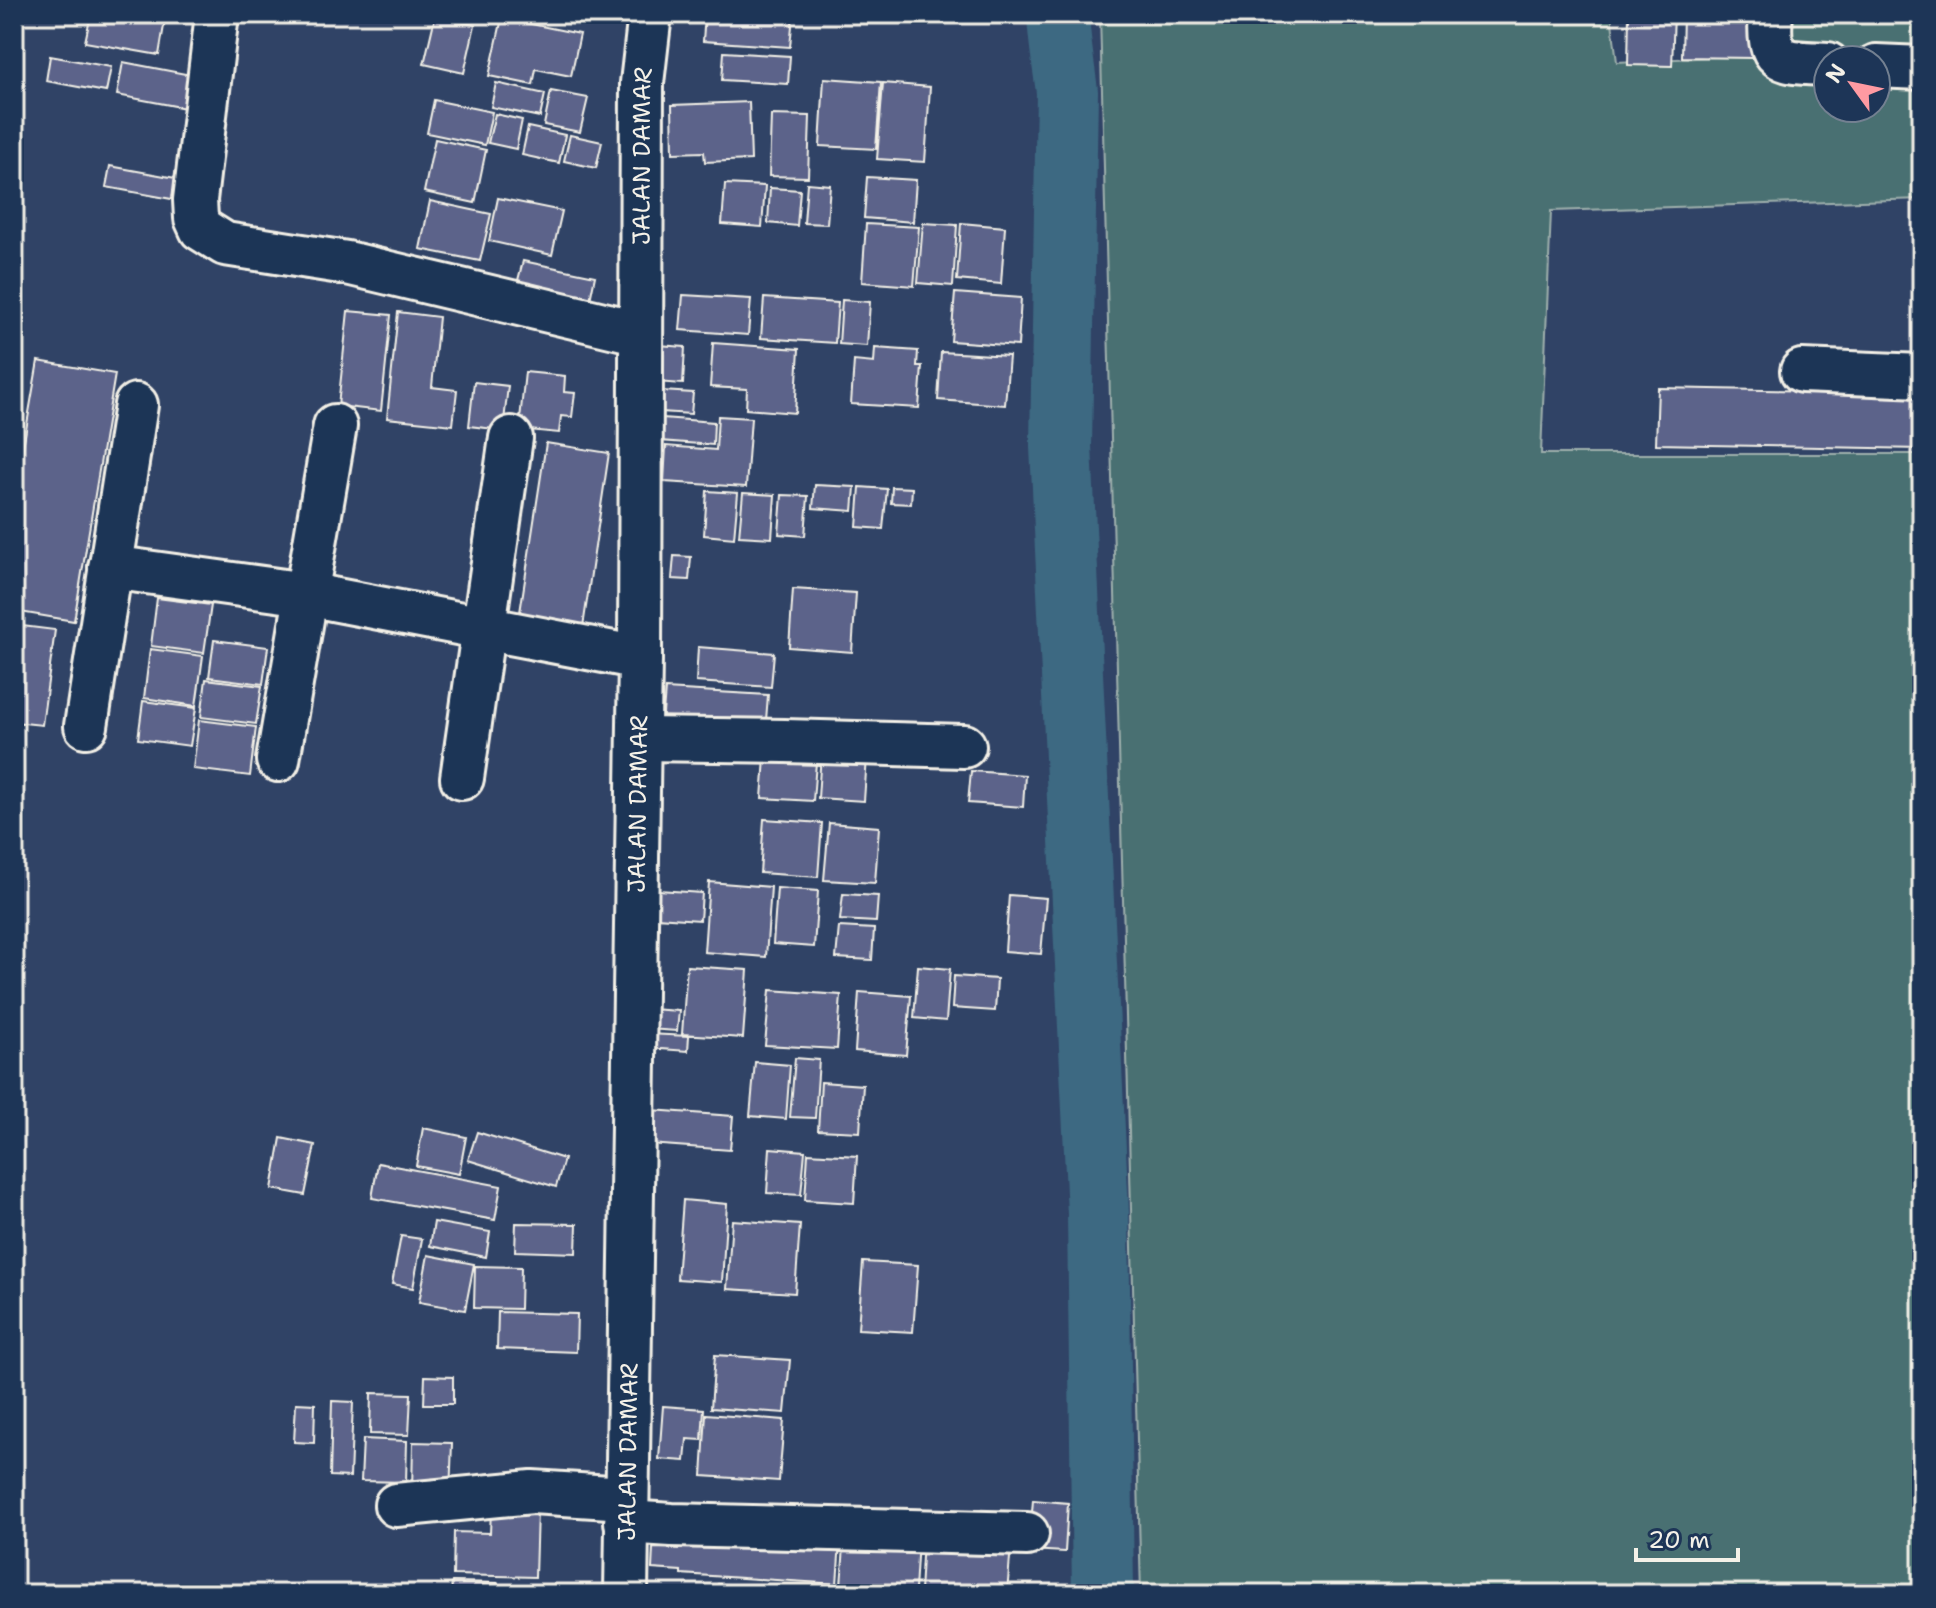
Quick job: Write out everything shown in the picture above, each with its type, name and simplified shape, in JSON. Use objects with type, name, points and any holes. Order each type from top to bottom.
[{"type":"street","points":[[217,14],[195,200],[196,218],[201,229],[234,246],[347,263],[641,333]]},
{"type":"street","name":"JALAN DAMAR","points":[[626,1594],[640,658],[642,83],[650,14]]},
{"type":"street","points":[[1771,14],[1770,43],[1775,54],[1785,60],[1812,63]]},
{"type":"street","points":[[1892,67],[1922,68]]},
{"type":"street","points":[[1802,371],[1922,376]]},
{"type":"street","points":[[86,726],[136,405]]},
{"type":"street","points":[[278,760],[335,426]]},
{"type":"street","points":[[462,778],[511,438]]},
{"type":"street","points":[[110,567],[306,594],[640,658]]},
{"type":"street","points":[[639,739],[964,746]]},
{"type":"street","points":[[396,1505],[532,1492],[626,1510],[672,1525],[1027,1534]]},
{"type":"green space","points":[[1100,14],[1611,14],[1617,62],[1775,54],[1777,14],[1922,14],[1922,199],[1551,211],[1541,454],[1922,454],[1922,1594],[1141,1594]]},
{"type":"building","points":[[91,14],[166,14],[159,55],[85,42]]},
{"type":"building","points":[[705,14],[793,15],[790,47],[703,41]]},
{"type":"building","points":[[1629,14],[1674,14],[1672,66],[1628,65]]},
{"type":"building","points":[[1683,14],[1754,14],[1753,58],[1682,57]]},
{"type":"building","points":[[435,17],[475,25],[464,73],[424,64]]},
{"type":"building","points":[[502,18],[580,34],[571,76],[536,69],[533,85],[489,76]]},
{"type":"building","points":[[724,52],[790,56],[788,84],[722,80]]},
{"type":"building","points":[[50,56],[111,67],[106,92],[46,81]]},
{"type":"building","points":[[123,62],[196,76],[191,109],[117,95]]},
{"type":"building","points":[[824,78],[881,82],[876,149],[820,146]]},
{"type":"building","points":[[496,83],[545,94],[540,117],[491,107]]},
{"type":"building","points":[[883,83],[930,87],[925,162],[877,159]]},
{"type":"building","points":[[551,91],[588,98],[580,132],[544,125]]},
{"type":"building","points":[[434,100],[492,112],[485,145],[427,133]]},
{"type":"building","points":[[749,102],[751,160],[705,162],[704,152],[673,153],[672,105]]},
{"type":"building","points":[[495,114],[522,120],[516,149],[488,143]]},
{"type":"building","points":[[771,115],[810,116],[808,177],[769,176]]},
{"type":"building","points":[[528,127],[565,135],[559,163],[522,155]]},
{"type":"building","points":[[570,135],[602,142],[596,168],[564,161]]},
{"type":"building","points":[[435,139],[486,150],[475,203],[424,192]]},
{"type":"building","points":[[110,166],[181,179],[177,200],[106,187]]},
{"type":"building","points":[[867,177],[916,180],[913,222],[864,218]]},
{"type":"building","points":[[807,183],[830,185],[827,224],[804,223]]},
{"type":"building","points":[[725,184],[765,186],[762,227],[722,224]]},
{"type":"building","points":[[770,188],[800,190],[797,226],[768,223]]},
{"type":"building","points":[[498,198],[562,211],[552,255],[489,241]]},
{"type":"building","points":[[430,201],[491,214],[480,261],[420,249]]},
{"type":"building","points":[[923,223],[957,225],[953,286],[918,283]]},
{"type":"building","points":[[961,223],[1005,227],[1001,284],[957,280]]},
{"type":"building","points":[[866,224],[919,227],[914,286],[862,282]]},
{"type":"building","points":[[523,261],[595,276],[590,300],[517,284]]},
{"type":"building","points":[[955,293],[1021,298],[1018,346],[951,341]]},
{"type":"building","points":[[683,295],[751,299],[748,335],[680,330]]},
{"type":"building","points":[[764,298],[838,303],[835,343],[761,338]]},
{"type":"building","points":[[842,300],[870,302],[867,346],[839,344]]},
{"type":"building","points":[[348,311],[391,315],[381,411],[338,406]]},
{"type":"building","points":[[398,312],[439,317],[432,387],[457,390],[453,425],[387,418]]},
{"type":"building","points":[[713,343],[799,349],[795,413],[746,409],[747,389],[710,387]]},
{"type":"building","points":[[658,345],[685,347],[683,384],[656,382]]},
{"type":"building","points":[[875,348],[918,351],[917,366],[922,366],[919,408],[851,404],[854,361],[874,363]]},
{"type":"building","points":[[941,352],[1009,356],[1005,405],[938,400]]},
{"type":"building","points":[[38,361],[115,374],[74,621],[14,611],[14,499]]},
{"type":"building","points":[[525,372],[565,376],[564,392],[575,393],[572,417],[561,416],[559,433],[519,429]]},
{"type":"building","points":[[474,382],[508,386],[503,430],[469,426]]},
{"type":"building","points":[[1658,388],[1922,393],[1922,449],[1656,444]]},
{"type":"building","points":[[662,391],[693,393],[691,414],[661,412]]},
{"type":"building","points":[[718,416],[751,418],[746,487],[664,482],[666,446],[716,450]]},
{"type":"building","points":[[662,418],[714,422],[713,445],[660,441]]},
{"type":"building","points":[[546,443],[609,453],[583,627],[519,619]]},
{"type":"building","points":[[815,485],[855,487],[853,511],[813,508]]},
{"type":"building","points":[[860,487],[887,489],[883,529],[857,527]]},
{"type":"building","points":[[892,487],[912,488],[911,504],[891,503]]},
{"type":"building","points":[[707,491],[738,493],[734,538],[704,535]]},
{"type":"building","points":[[743,493],[775,495],[772,538],[739,536]]},
{"type":"building","points":[[782,495],[808,496],[805,536],[779,534]]},
{"type":"building","points":[[674,556],[691,557],[689,580],[672,579]]},
{"type":"building","points":[[793,589],[856,593],[852,652],[789,647]]},
{"type":"building","points":[[157,598],[211,605],[204,653],[151,646]]},
{"type":"building","points":[[14,625],[55,630],[42,725],[14,722]]},
{"type":"building","points":[[214,640],[268,647],[263,684],[209,677]]},
{"type":"building","points":[[698,647],[774,653],[771,687],[696,682]]},
{"type":"building","points":[[150,649],[203,656],[196,706],[144,698]]},
{"type":"building","points":[[206,679],[262,686],[256,724],[201,717]]},
{"type":"building","points":[[665,689],[768,695],[765,733],[662,726]]},
{"type":"building","points":[[143,701],[196,708],[190,746],[138,739]]},
{"type":"building","points":[[199,720],[256,727],[250,776],[193,769]]},
{"type":"building","points":[[766,745],[817,749],[813,801],[762,798]]},
{"type":"building","points":[[821,753],[867,757],[864,801],[818,798]]},
{"type":"building","points":[[971,771],[1025,775],[1023,807],[968,803]]},
{"type":"building","points":[[764,819],[822,823],[818,877],[760,873]]},
{"type":"building","points":[[829,823],[879,827],[875,883],[824,880]]},
{"type":"building","points":[[709,882],[771,887],[766,957],[704,952]]},
{"type":"building","points":[[777,888],[818,891],[814,947],[773,944]]},
{"type":"building","points":[[658,890],[702,893],[700,920],[656,917]]},
{"type":"building","points":[[843,894],[878,896],[876,922],[840,920]]},
{"type":"building","points":[[1009,895],[1046,898],[1041,954],[1005,951]]},
{"type":"building","points":[[839,927],[874,929],[872,960],[836,958]]},
{"type":"building","points":[[687,966],[748,970],[743,1038],[682,1034]]},
{"type":"building","points":[[918,966],[950,969],[946,1021],[914,1018]]},
{"type":"building","points":[[954,976],[997,979],[995,1011],[952,1008]]},
{"type":"building","points":[[770,990],[841,995],[837,1049],[765,1045]]},
{"type":"building","points":[[859,992],[911,996],[906,1055],[855,1051]]},
{"type":"building","points":[[650,1009],[679,1011],[677,1031],[648,1029]]},
{"type":"building","points":[[647,1034],[689,1036],[688,1051],[647,1048]]},
{"type":"building","points":[[795,1058],[819,1060],[815,1118],[790,1117]]},
{"type":"building","points":[[755,1062],[790,1065],[786,1119],[750,1116]]},
{"type":"building","points":[[821,1082],[863,1085],[860,1132],[818,1130]]},
{"type":"building","points":[[651,1110],[733,1116],[730,1150],[649,1144]]},
{"type":"building","points":[[423,1128],[466,1137],[459,1174],[416,1166]]},
{"type":"building","points":[[477,1132],[564,1159],[556,1187],[468,1160]]},
{"type":"building","points":[[281,1138],[315,1145],[305,1195],[272,1189]]},
{"type":"building","points":[[770,1148],[805,1151],[801,1195],[767,1193]]},
{"type":"building","points":[[808,1153],[857,1156],[854,1203],[805,1200]]},
{"type":"building","points":[[378,1163],[501,1186],[495,1220],[372,1198]]},
{"type":"building","points":[[683,1200],[727,1204],[722,1282],[677,1279]]},
{"type":"building","points":[[732,1220],[800,1225],[795,1293],[727,1289]]},
{"type":"building","points":[[434,1222],[490,1232],[486,1257],[430,1246]]},
{"type":"building","points":[[516,1223],[577,1224],[576,1253],[515,1251]]},
{"type":"building","points":[[401,1236],[422,1239],[413,1288],[392,1284]]},
{"type":"building","points":[[428,1255],[474,1264],[465,1310],[419,1302]]},
{"type":"building","points":[[863,1262],[918,1265],[913,1332],[858,1329]]},
{"type":"building","points":[[475,1266],[521,1267],[520,1309],[474,1308]]},
{"type":"building","points":[[498,1312],[577,1314],[576,1352],[497,1349]]},
{"type":"building","points":[[715,1355],[790,1360],[785,1413],[711,1408]]},
{"type":"building","points":[[425,1376],[453,1377],[453,1404],[424,1404]]},
{"type":"building","points":[[371,1393],[411,1394],[409,1435],[370,1434]]},
{"type":"building","points":[[332,1401],[353,1402],[350,1477],[330,1476]]},
{"type":"building","points":[[296,1403],[315,1404],[314,1443],[294,1442]]},
{"type":"building","points":[[663,1406],[704,1409],[702,1440],[687,1439],[685,1461],[659,1459]]},
{"type":"building","points":[[706,1414],[784,1420],[779,1481],[702,1476]]},
{"type":"building","points":[[363,1439],[407,1441],[406,1482],[361,1481]]},
{"type":"building","points":[[413,1442],[452,1443],[450,1494],[412,1493]]},
{"type":"building","points":[[1033,1500],[1068,1503],[1065,1552],[1029,1550]]},
{"type":"building","points":[[491,1510],[537,1510],[535,1577],[453,1575],[454,1532],[490,1533]]},
{"type":"building","points":[[684,1531],[840,1541],[837,1584],[681,1574],[681,1571],[652,1569],[653,1548],[682,1549]]},
{"type":"building","points":[[845,1534],[918,1540],[915,1590],[841,1585]]},
{"type":"building","points":[[923,1539],[1011,1545],[1007,1594],[920,1592]]},
{"type":"building","points":[[452,1582],[497,1583],[497,1594],[451,1594]]},
{"type":"building","points":[[718,1584],[777,1589],[777,1594],[718,1594]]},
{"type":"building","points":[[783,1588],[818,1590],[817,1594],[783,1594]]},
{"type":"waterway","points":[[1058,14],[1067,92],[1061,446],[1098,1213],[1103,1594]]}]
